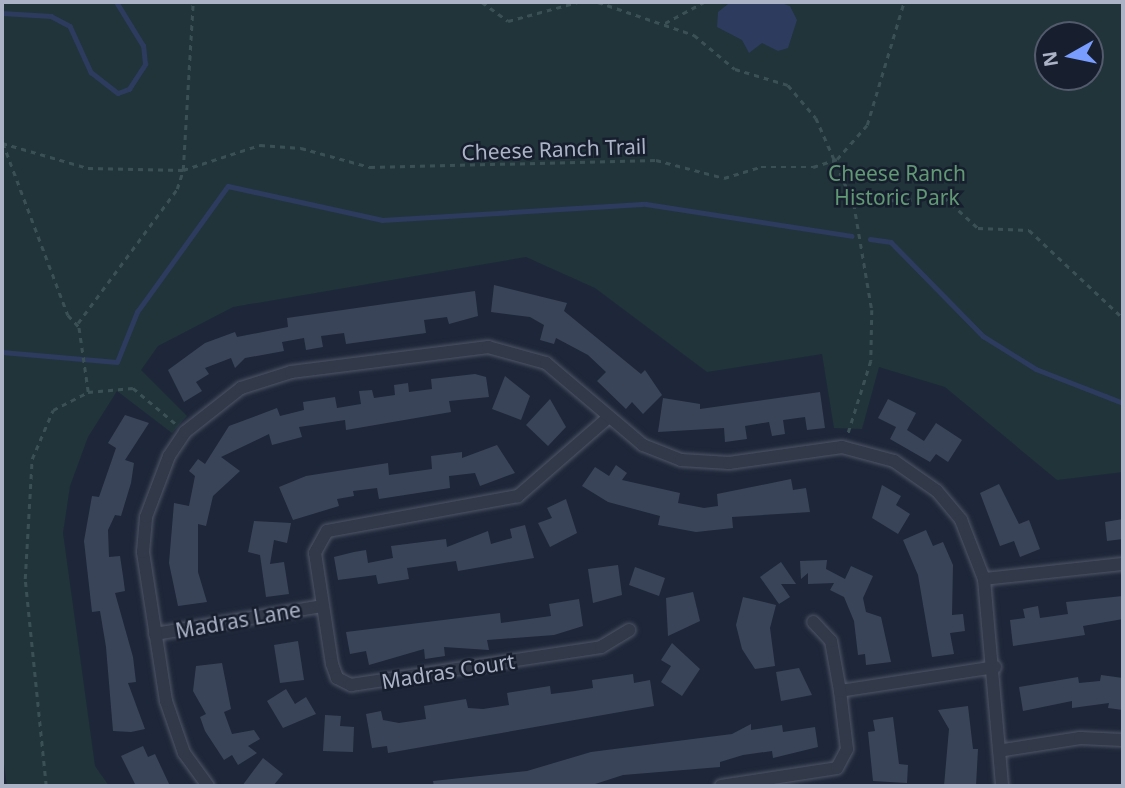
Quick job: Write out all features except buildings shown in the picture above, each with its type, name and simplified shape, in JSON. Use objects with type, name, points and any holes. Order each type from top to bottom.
[{"type":"street","points":[[208,786],[176,736],[155,634],[144,552],[146,517],[155,485],[185,432],[241,388],[291,372],[488,347],[546,363],[643,445],[681,460],[729,463],[842,447],[894,461],[937,491],[961,520],[984,579],[1004,750],[1002,786]]},
{"type":"street","points":[[322,606],[315,552],[327,531],[518,496],[609,417]]},
{"type":"street","points":[[984,579],[1123,564]]},
{"type":"street","name":"Madras Court","points":[[322,606],[337,678],[351,685],[601,647],[629,630]]},
{"type":"street","name":"Madras Lane","points":[[155,634],[322,606]]},
{"type":"street","points":[[721,786],[837,768],[847,749],[840,691],[831,641],[813,622]]},
{"type":"street","points":[[840,691],[995,667]]},
{"type":"street","points":[[1004,750],[1080,738],[1123,740]]},
{"type":"path","points":[[88,392],[79,327],[118,261],[177,189],[183,170],[193,2]]},
{"type":"path","points":[[482,2],[508,21],[578,2]]},
{"type":"path","points":[[598,2],[694,35],[735,69],[788,85],[816,118],[850,192],[872,310],[871,361],[842,447]]},
{"type":"path","points":[[665,23],[704,2]]},
{"type":"path","points":[[837,159],[867,125],[904,2]]},
{"type":"path","points":[[2,143],[68,315],[79,327]]},
{"type":"path","name":"Cheese Ranch Trail","points":[[2,143],[88,168],[183,170],[260,145],[301,148],[370,167],[656,160],[724,178],[837,159]]},
{"type":"path","points":[[850,192],[897,201],[944,197],[978,228],[1029,230],[1123,318]]},
{"type":"path","points":[[46,786],[30,663],[25,520],[41,429],[53,410],[88,392],[133,388],[185,432]]},
{"type":"green space","name":"Cheese Ranch Historic Park","points":[[2,2],[1123,2],[1123,472],[1057,480],[945,387],[879,367],[862,429],[834,428],[822,354],[707,372],[595,288],[526,257],[233,307],[158,346],[141,370],[187,416],[172,433],[117,391],[88,437],[70,486],[63,533],[95,766],[109,786],[7,786],[2,749]]},
{"type":"water","points":[[778,2],[790,6],[797,20],[788,48],[778,51],[762,43],[749,53],[742,40],[717,27],[718,12],[728,4]]},
{"type":"waterway","points":[[2,13],[51,16],[70,26],[91,72],[118,93],[129,89],[145,64],[143,46],[116,2]]},
{"type":"waterway","points":[[2,352],[117,362],[137,312],[228,186],[382,220],[646,204],[852,236]]},
{"type":"waterway","points":[[870,239],[891,242],[983,336],[1036,369],[1123,403]]}]
